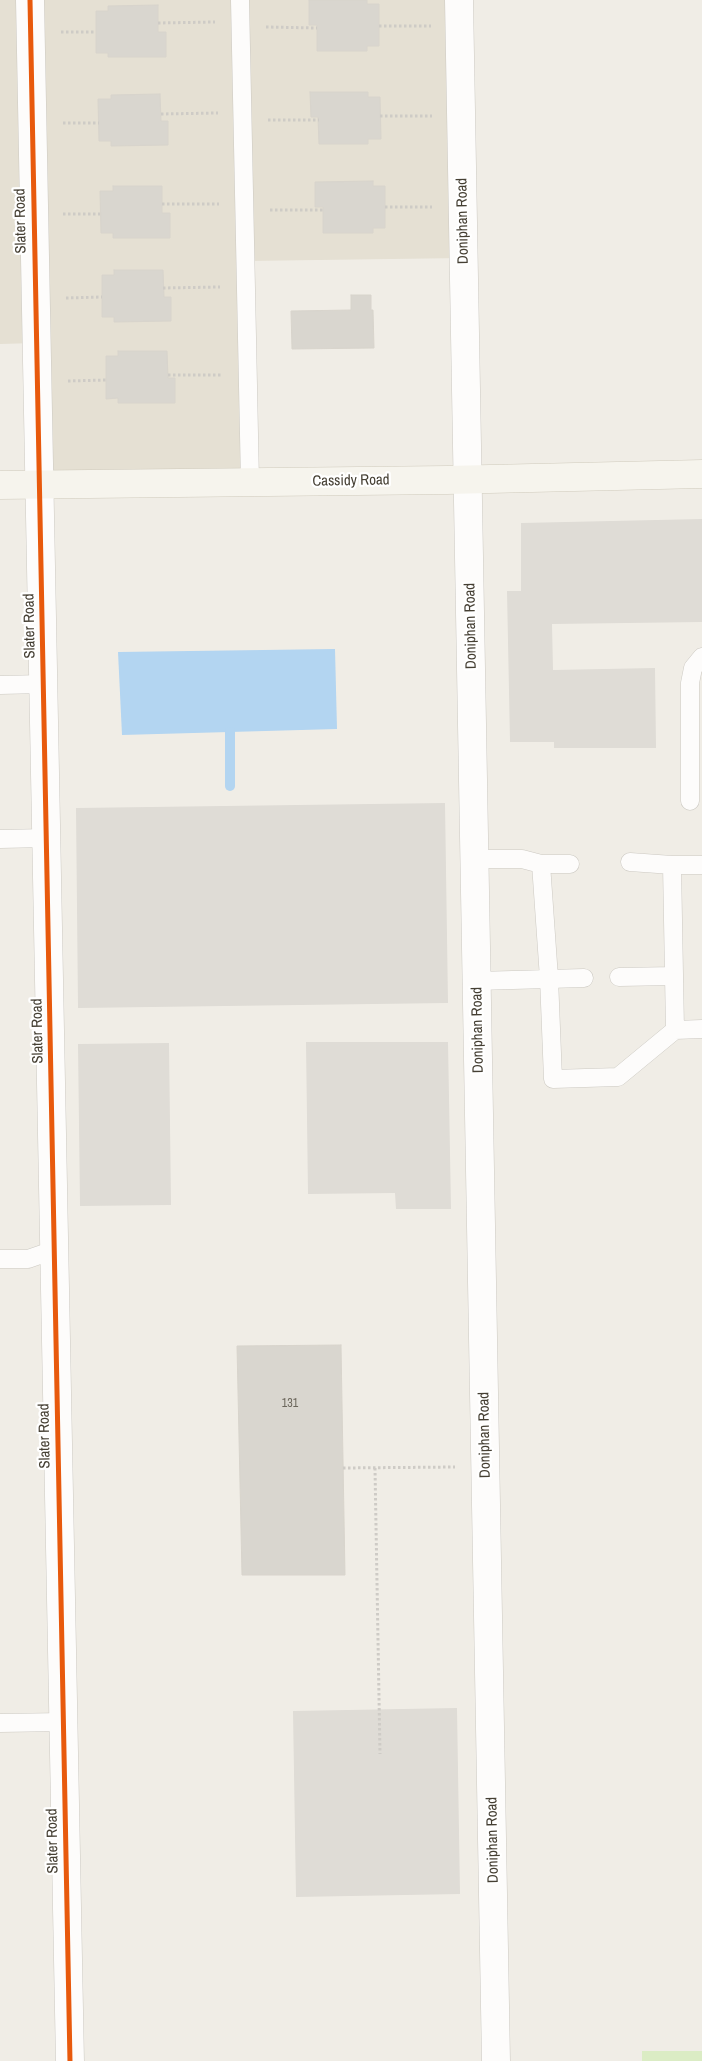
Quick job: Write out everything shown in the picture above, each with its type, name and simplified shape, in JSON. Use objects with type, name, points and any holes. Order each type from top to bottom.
[{"type":"street","name":"Slater Road","points":[[30,0],[70,2061]]},
{"type":"street","name":"Doniphan Road","points":[[459,0],[496,2061]]},
{"type":"street","name":"Cassidy Road","points":[[0,485],[468,480],[702,474]]},
{"type":"lane","points":[[240,0],[250,482]]},
{"type":"lane","points":[[690,801],[690,683],[693,668],[702,657]]},
{"type":"lane","points":[[0,685],[43,684]]},
{"type":"lane","points":[[0,839],[46,838]]},
{"type":"lane","points":[[475,859],[522,859],[541,864],[570,864]]},
{"type":"lane","points":[[630,862],[702,865]]},
{"type":"lane","points":[[541,864],[550,978],[553,1079],[618,1076],[675,1030],[702,1029]]},
{"type":"lane","points":[[672,865],[675,1030]]},
{"type":"lane","points":[[619,977],[674,976]]},
{"type":"lane","points":[[477,981],[584,978]]},
{"type":"lane","points":[[0,1259],[28,1259],[54,1250]]},
{"type":"lane","points":[[0,1723],[63,1722]]},
{"type":"path","points":[[158,23],[240,24],[317,28]]},
{"type":"path","points":[[379,26],[430,26]]},
{"type":"path","points":[[161,114],[318,120]]},
{"type":"path","points":[[380,116],[432,116]]},
{"type":"path","points":[[162,204],[323,210]]},
{"type":"path","points":[[385,208],[434,207]]},
{"type":"path","points":[[163,288],[246,286]]},
{"type":"path","points":[[168,376],[248,376]]},
{"type":"path","points":[[37,381],[106,380]]},
{"type":"path","points":[[343,1468],[486,1466]]},
{"type":"path","points":[[375,1468],[380,1754]]},
{"type":"shaded area","points":[[0,0],[459,0],[464,258],[246,261],[250,482],[39,485],[36,343],[0,344]]},
{"type":"shaded area","points":[[702,519],[702,622],[552,624],[553,670],[655,668],[656,748],[554,748],[554,742],[510,742],[507,591],[521,591],[521,523]]},
{"type":"shaded area","points":[[445,803],[448,1003],[78,1008],[76,808]]},
{"type":"shaded area","points":[[306,1042],[448,1042],[451,1209],[396,1209],[395,1193],[308,1194]]},
{"type":"shaded area","points":[[169,1043],[171,1205],[80,1206],[78,1044]]},
{"type":"shaded area","points":[[457,1708],[460,1894],[296,1897],[293,1711]]},
{"type":"green space","points":[[642,2051],[702,2051],[702,2061],[642,2061]]},
{"type":"water","points":[[335,649],[337,729],[122,735],[118,652]]},
{"type":"building","points":[[309,0],[367,0],[367,4],[379,4],[379,46],[367,46],[367,51],[317,51],[317,25],[309,25]]},
{"type":"building","points":[[158,5],[158,32],[166,32],[166,57],[108,57],[108,53],[96,53],[96,11],[108,11],[108,6]]},
{"type":"building","points":[[310,92],[368,92],[368,97],[380,97],[381,139],[368,139],[368,144],[319,144],[318,117],[311,117]]},
{"type":"building","points":[[160,94],[161,121],[168,121],[168,145],[111,146],[111,141],[99,141],[98,99],[111,99],[111,95]]},
{"type":"building","points":[[373,181],[373,186],[385,186],[385,228],[373,228],[373,233],[323,233],[323,207],[315,207],[315,182]]},
{"type":"building","points":[[113,186],[162,186],[162,213],[170,213],[170,238],[113,238],[113,233],[101,233],[100,191],[113,191]]},
{"type":"building","points":[[114,270],[163,270],[164,297],[171,297],[171,321],[114,322],[114,317],[102,317],[102,275],[114,275]]},
{"type":"building","points":[[351,295],[371,295],[374,348],[292,349],[291,311],[351,310]]},
{"type":"building","points":[[118,351],[167,351],[168,378],[175,378],[175,403],[118,403],[118,398],[106,399],[106,356],[118,356]]},
{"type":"building","points":[[341,1345],[345,1575],[242,1575],[237,1346]]},
{"type":"waterway","points":[[230,732],[230,786]]},
{"type":"cycle path","points":[[30,0],[70,2061]]}]
